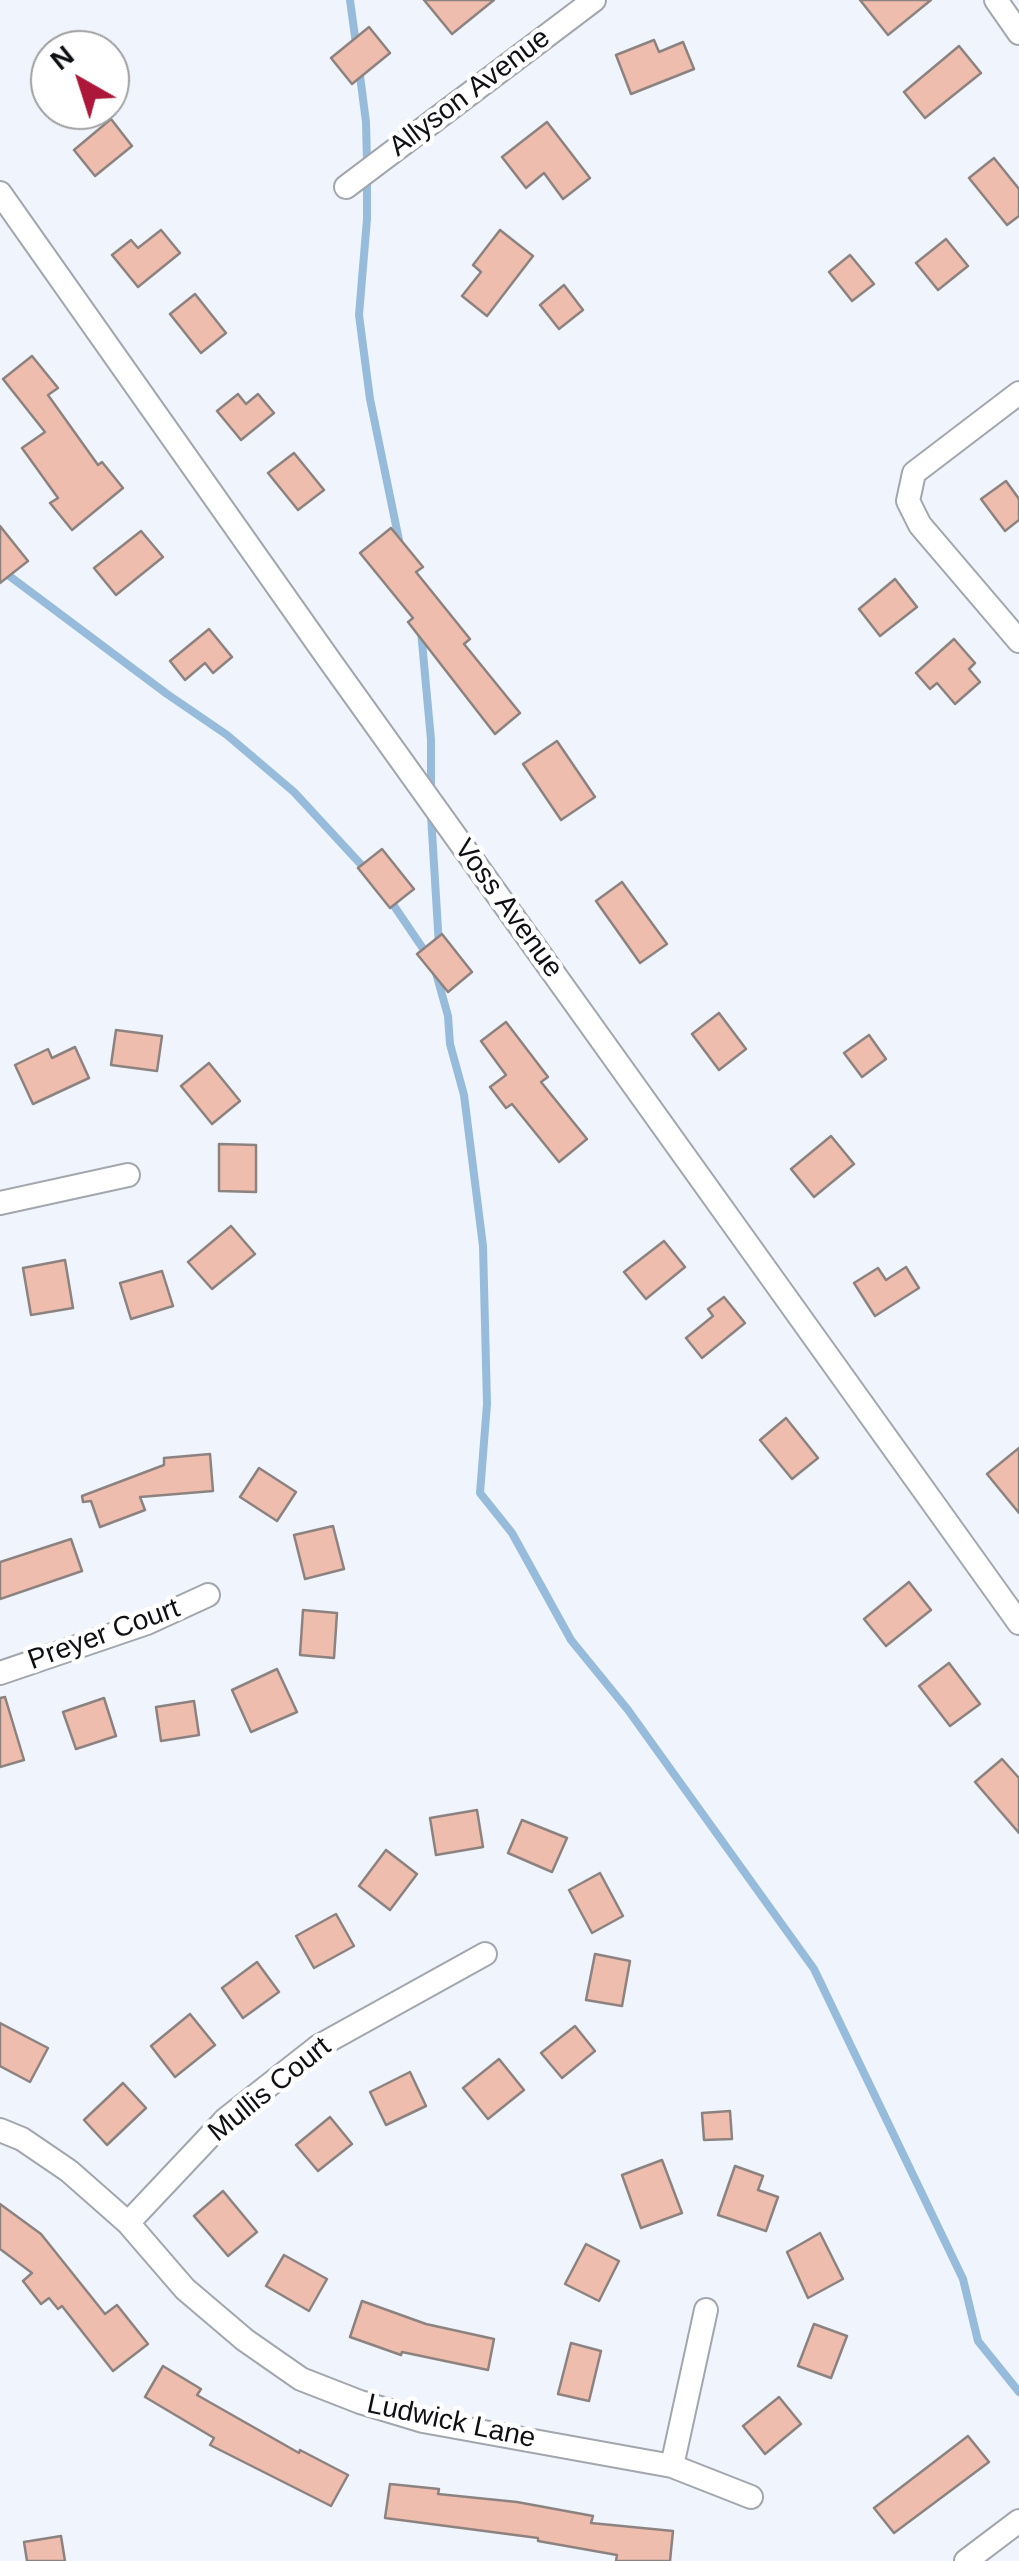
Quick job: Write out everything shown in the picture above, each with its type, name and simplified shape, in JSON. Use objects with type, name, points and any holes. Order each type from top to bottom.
[{"type":"street","name":"Allyson Avenue","points":[[346,187],[594,0]]},
{"type":"street","points":[[996,0],[1019,33]]},
{"type":"street","name":"Voss Avenue","points":[[0,193],[1019,1623]]},
{"type":"street","points":[[1019,393],[914,473],[908,501],[920,525],[1019,641]]},
{"type":"street","points":[[0,1203],[128,1175]]},
{"type":"street","name":"Preyer Court","points":[[0,1673],[148,1622],[208,1595]]},
{"type":"street","name":"Mullis Court","points":[[128,2223],[226,2119],[319,2046],[486,1954]]},
{"type":"street","name":"Ludwick Lane","points":[[0,2130],[22,2139],[69,2171],[128,2223],[186,2289],[245,2340],[301,2379],[423,2421],[672,2466],[752,2497]]},
{"type":"street","points":[[672,2466],[706,2310]]},
{"type":"street","points":[[966,2561],[1019,2521]]},
{"type":"building","points":[[424,0],[494,0],[452,34]]},
{"type":"building","points":[[860,0],[931,0],[888,35]]},
{"type":"building","points":[[369,27],[390,53],[352,84],[331,58]]},
{"type":"building","points":[[654,40],[659,52],[683,42],[694,69],[631,94],[616,55]]},
{"type":"building","points":[[959,46],[981,73],[925,118],[904,92]]},
{"type":"building","points":[[547,122],[590,178],[563,199],[544,173],[526,188],[502,157]]},
{"type":"building","points":[[98,130],[120,130],[132,146],[95,176],[74,150]]},
{"type":"building","points":[[994,158],[1019,189],[1019,216],[1007,225],[969,178]]},
{"type":"building","points":[[161,230],[180,253],[138,287],[112,255],[131,240],[138,248]]},
{"type":"building","points":[[500,230],[533,256],[487,316],[462,296],[481,272],[473,265]]},
{"type":"building","points":[[946,239],[968,266],[938,290],[916,263]]},
{"type":"building","points":[[850,255],[874,284],[852,301],[829,272]]},
{"type":"building","points":[[564,285],[583,310],[559,329],[540,305]]},
{"type":"building","points":[[195,294],[226,333],[201,353],[170,314]]},
{"type":"building","points":[[32,356],[58,388],[48,395],[98,465],[102,462],[123,488],[72,530],[50,503],[58,498],[22,448],[45,432],[3,379]]},
{"type":"building","points":[[238,394],[246,404],[258,394],[274,413],[241,440],[217,411]]},
{"type":"building","points":[[294,453],[324,490],[298,510],[268,473]]},
{"type":"building","points":[[1006,481],[1019,499],[1019,520],[1005,531],[981,499]]},
{"type":"building","points":[[0,526],[28,561],[0,583]]},
{"type":"building","points":[[391,528],[423,567],[416,572],[470,639],[464,644],[520,713],[495,734],[408,622],[413,618],[360,553]]},
{"type":"building","points":[[141,531],[163,557],[116,595],[94,568]]},
{"type":"building","points":[[895,579],[917,607],[880,636],[859,609]]},
{"type":"building","points":[[209,629],[232,657],[213,673],[205,663],[185,680],[170,661]]},
{"type":"building","points":[[954,639],[975,663],[969,669],[980,682],[955,704],[937,683],[930,689],[916,673]]},
{"type":"building","points":[[557,741],[595,797],[561,820],[523,764]]},
{"type":"building","points":[[382,849],[414,889],[390,908],[358,868]]},
{"type":"building","points":[[622,882],[667,944],[640,963],[596,901]]},
{"type":"building","points":[[442,934],[472,972],[448,992],[417,954]]},
{"type":"building","points":[[719,1013],[746,1049],[719,1070],[692,1034]]},
{"type":"building","points":[[506,1022],[548,1077],[541,1082],[587,1139],[559,1162],[512,1104],[506,1108],[490,1087],[506,1075],[481,1041]]},
{"type":"building","points":[[116,1030],[162,1036],[157,1071],[111,1065]]},
{"type":"building","points":[[869,1035],[886,1059],[862,1077],[844,1053]]},
{"type":"building","points":[[75,1047],[89,1078],[33,1104],[15,1065],[48,1049],[52,1058]]},
{"type":"building","points":[[209,1063],[240,1101],[212,1124],[181,1086]]},
{"type":"building","points":[[831,1136],[854,1164],[814,1197],[791,1169]]},
{"type":"building","points":[[219,1144],[256,1145],[256,1192],[219,1191]]},
{"type":"building","points":[[231,1226],[255,1254],[212,1289],[188,1262]]},
{"type":"building","points":[[664,1241],[685,1267],[646,1299],[624,1272]]},
{"type":"building","points":[[65,1260],[73,1308],[31,1315],[23,1268]]},
{"type":"building","points":[[906,1267],[919,1288],[875,1316],[854,1283],[878,1268],[886,1280]]},
{"type":"building","points":[[162,1271],[173,1306],[131,1319],[120,1283]]},
{"type":"building","points":[[724,1297],[745,1323],[702,1358],[686,1338],[713,1316],[708,1309]]},
{"type":"building","points":[[786,1418],[818,1458],[792,1479],[760,1440]]},
{"type":"building","points":[[1019,1448],[1019,1513],[987,1474]]},
{"type":"building","points":[[210,1454],[213,1491],[140,1497],[145,1510],[100,1527],[91,1501],[83,1502],[82,1496],[164,1465],[164,1458]]},
{"type":"building","points":[[259,1468],[296,1492],[277,1521],[240,1497]]},
{"type":"building","points":[[333,1526],[344,1569],[305,1579],[294,1535]]},
{"type":"building","points":[[71,1539],[82,1571],[0,1599],[0,1562]]},
{"type":"building","points":[[909,1582],[931,1610],[886,1646],[864,1619]]},
{"type":"building","points":[[303,1610],[337,1613],[334,1658],[300,1655]]},
{"type":"building","points":[[949,1663],[980,1704],[950,1726],[919,1686]]},
{"type":"building","points":[[277,1669],[297,1712],[251,1732],[232,1690]]},
{"type":"building","points":[[5,1697],[24,1760],[0,1767],[0,1698]]},
{"type":"building","points":[[104,1698],[116,1736],[76,1749],[63,1712]]},
{"type":"building","points":[[194,1701],[199,1735],[161,1741],[156,1707]]},
{"type":"building","points":[[1002,1759],[1019,1778],[1019,1833],[975,1782]]},
{"type":"building","points":[[477,1810],[483,1847],[436,1855],[430,1818]]},
{"type":"building","points":[[522,1820],[567,1838],[552,1872],[508,1853]]},
{"type":"building","points":[[386,1850],[417,1874],[390,1910],[359,1886]]},
{"type":"building","points":[[600,1873],[623,1916],[592,1933],[569,1890]]},
{"type":"building","points":[[336,1914],[354,1946],[314,1968],[296,1936]]},
{"type":"building","points":[[595,1954],[630,1961],[622,2006],[586,2000]]},
{"type":"building","points":[[257,1962],[279,1992],[243,2018],[222,1988]]},
{"type":"building","points":[[190,2014],[215,2045],[175,2077],[151,2046]]},
{"type":"building","points":[[0,2023],[48,2048],[30,2082],[0,2066]]},
{"type":"building","points":[[575,2026],[595,2051],[562,2078],[541,2053]]},
{"type":"building","points":[[499,2059],[524,2090],[488,2119],[463,2088]]},
{"type":"building","points":[[410,2072],[426,2106],[386,2125],[370,2092]]},
{"type":"building","points":[[123,2083],[146,2108],[107,2145],[84,2120]]},
{"type":"building","points":[[730,2111],[732,2139],[704,2140],[702,2113]]},
{"type":"building","points":[[330,2117],[352,2144],[318,2171],[296,2145]]},
{"type":"building","points":[[662,2160],[682,2213],[641,2228],[622,2175]]},
{"type":"building","points":[[735,2166],[763,2176],[758,2190],[778,2197],[766,2231],[718,2215]]},
{"type":"building","points":[[223,2191],[257,2232],[228,2256],[194,2216]]},
{"type":"building","points":[[0,2204],[41,2234],[105,2314],[117,2305],[148,2344],[113,2371],[62,2306],[58,2309],[49,2298],[41,2304],[23,2281],[32,2273],[0,2249]]},
{"type":"building","points":[[820,2233],[843,2279],[808,2298],[787,2252]]},
{"type":"building","points":[[586,2244],[619,2261],[599,2301],[565,2284]]},
{"type":"building","points":[[284,2255],[327,2279],[309,2311],[266,2286]]},
{"type":"building","points":[[362,2301],[426,2324],[494,2339],[488,2370],[402,2352],[401,2355],[350,2337]]},
{"type":"building","points":[[814,2324],[847,2336],[831,2378],[798,2366]]},
{"type":"building","points":[[571,2343],[601,2351],[589,2401],[558,2394]]},
{"type":"building","points":[[163,2366],[201,2389],[197,2395],[299,2453],[300,2450],[348,2475],[331,2506],[210,2445],[214,2438],[145,2397]]},
{"type":"building","points":[[779,2397],[801,2424],[765,2454],[743,2426]]},
{"type":"building","points":[[968,2436],[989,2462],[894,2533],[874,2508]]},
{"type":"building","points":[[390,2484],[593,2516],[591,2523],[673,2531],[670,2561],[616,2561],[617,2555],[538,2538],[385,2518]]},
{"type":"building","points":[[61,2536],[65,2561],[27,2561],[24,2542]]},
{"type":"waterway","points":[[350,0],[356,44]]},
{"type":"waterway","points":[[359,68],[367,164]]},
{"type":"waterway","points":[[367,178],[359,315],[370,399],[400,545]]},
{"type":"waterway","points":[[0,569],[227,735],[294,792],[367,871]]},
{"type":"waterway","points":[[421,631],[431,740],[431,791]]},
{"type":"waterway","points":[[431,815],[439,946]]},
{"type":"waterway","points":[[388,897],[428,956]]},
{"type":"waterway","points":[[436,973],[464,1095],[483,1246],[487,1404],[480,1493],[512,1533],[571,1640],[628,1710],[814,1969],[963,2279],[978,2341],[1019,2392]]}]
